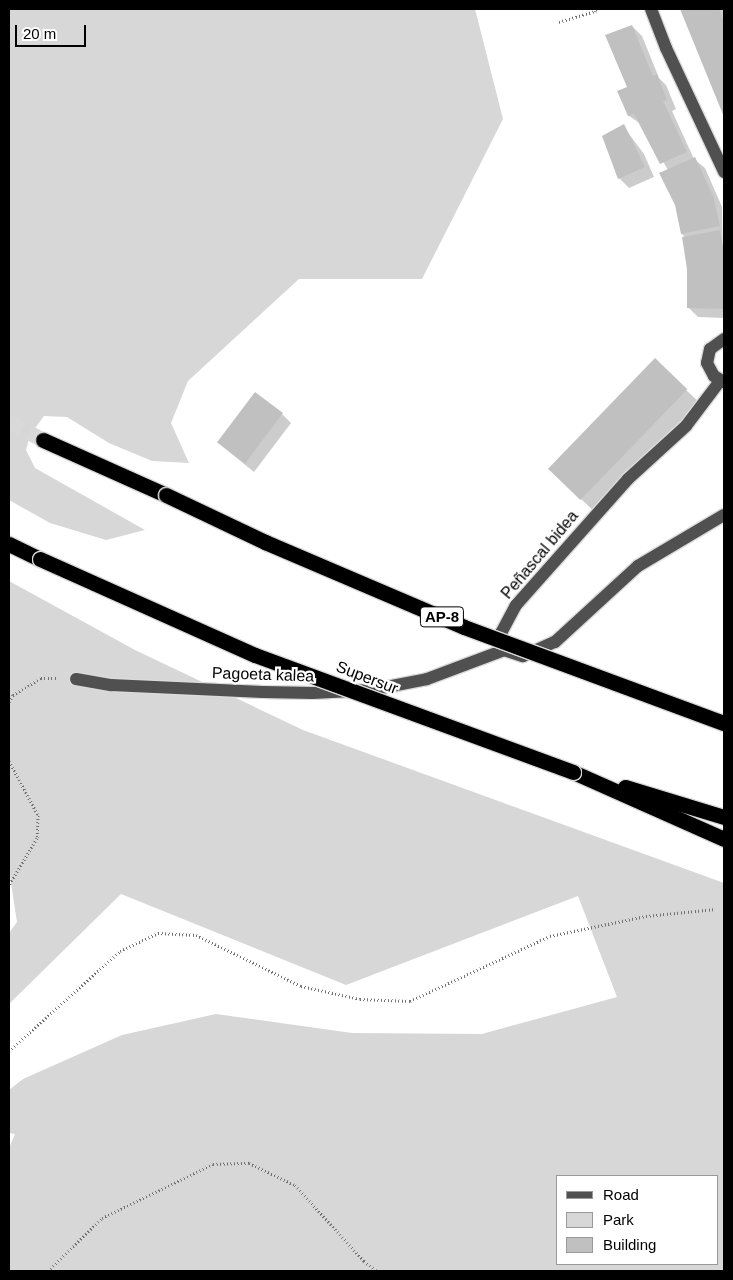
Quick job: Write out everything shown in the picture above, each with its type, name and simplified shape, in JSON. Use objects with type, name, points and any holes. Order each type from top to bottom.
[{"type":"highway","name":"AP-8","points":[[43,440],[265,542],[464,627],[724,723]]},
{"type":"highway","name":"Supersur","points":[[9,544],[255,655],[573,772],[719,815]]},
{"type":"highway","points":[[573,772],[724,839]]},
{"type":"street","points":[[651,9],[666,48],[724,172]]},
{"type":"street","points":[[722,381],[709,370],[707,356],[715,343],[724,339]]},
{"type":"street","name":"Peñascal bidea","points":[[504,650],[502,633],[516,605],[628,479],[686,426],[722,381]]},
{"type":"street","points":[[504,650],[523,656],[555,642],[638,566],[724,515]]},
{"type":"street","name":"Pagoeta kalea","points":[[76,679],[111,685],[263,692],[313,693],[371,690],[427,679],[504,650]]},
{"type":"path","points":[[559,22],[596,12],[595,9]]},
{"type":"path","points":[[9,702],[13,695],[41,678],[76,679]]},
{"type":"path","points":[[9,761],[38,815],[37,838],[9,886]]},
{"type":"path","points":[[9,1051],[120,951],[158,934],[196,935],[301,986],[360,999],[410,1000],[550,936],[646,916],[716,909]]},
{"type":"path","points":[[48,1271],[102,1218],[126,1205],[213,1164],[249,1163],[295,1185],[364,1261],[377,1271]]},
{"type":"green space","points":[[9,9],[475,9],[503,119],[422,279],[299,279],[188,381],[171,423],[189,463],[152,461],[109,443],[67,417],[44,416],[30,435],[26,450],[35,468],[145,530],[106,540],[50,523],[9,500]]},
{"type":"green space","points":[[9,581],[135,650],[303,730],[724,883],[724,1271],[9,1271],[9,1148],[15,1134],[9,1133],[9,1090],[23,1079],[122,1035],[216,1014],[352,1033],[482,1034],[617,997],[578,896],[346,985],[121,894],[9,1004],[9,933],[17,922],[9,870]]},
{"type":"building","points":[[680,9],[719,9],[724,22],[724,117]]},
{"type":"building","points":[[632,25],[653,76],[657,74],[667,100],[663,101],[687,152],[660,164],[634,114],[628,116],[617,91],[627,87],[605,35]]},
{"type":"building","points":[[624,124],[645,167],[618,179],[602,136]]},
{"type":"building","points":[[695,157],[713,196],[720,226],[681,234],[675,205],[659,173]]},
{"type":"building","points":[[720,230],[724,252],[723,309],[687,308],[687,269],[682,237]]},
{"type":"building","points":[[655,358],[687,389],[580,500],[548,469]]},
{"type":"building","points":[[255,392],[283,413],[245,463],[217,442]]},
{"type":"tunnel","points":[[9,421],[43,440]]}]
